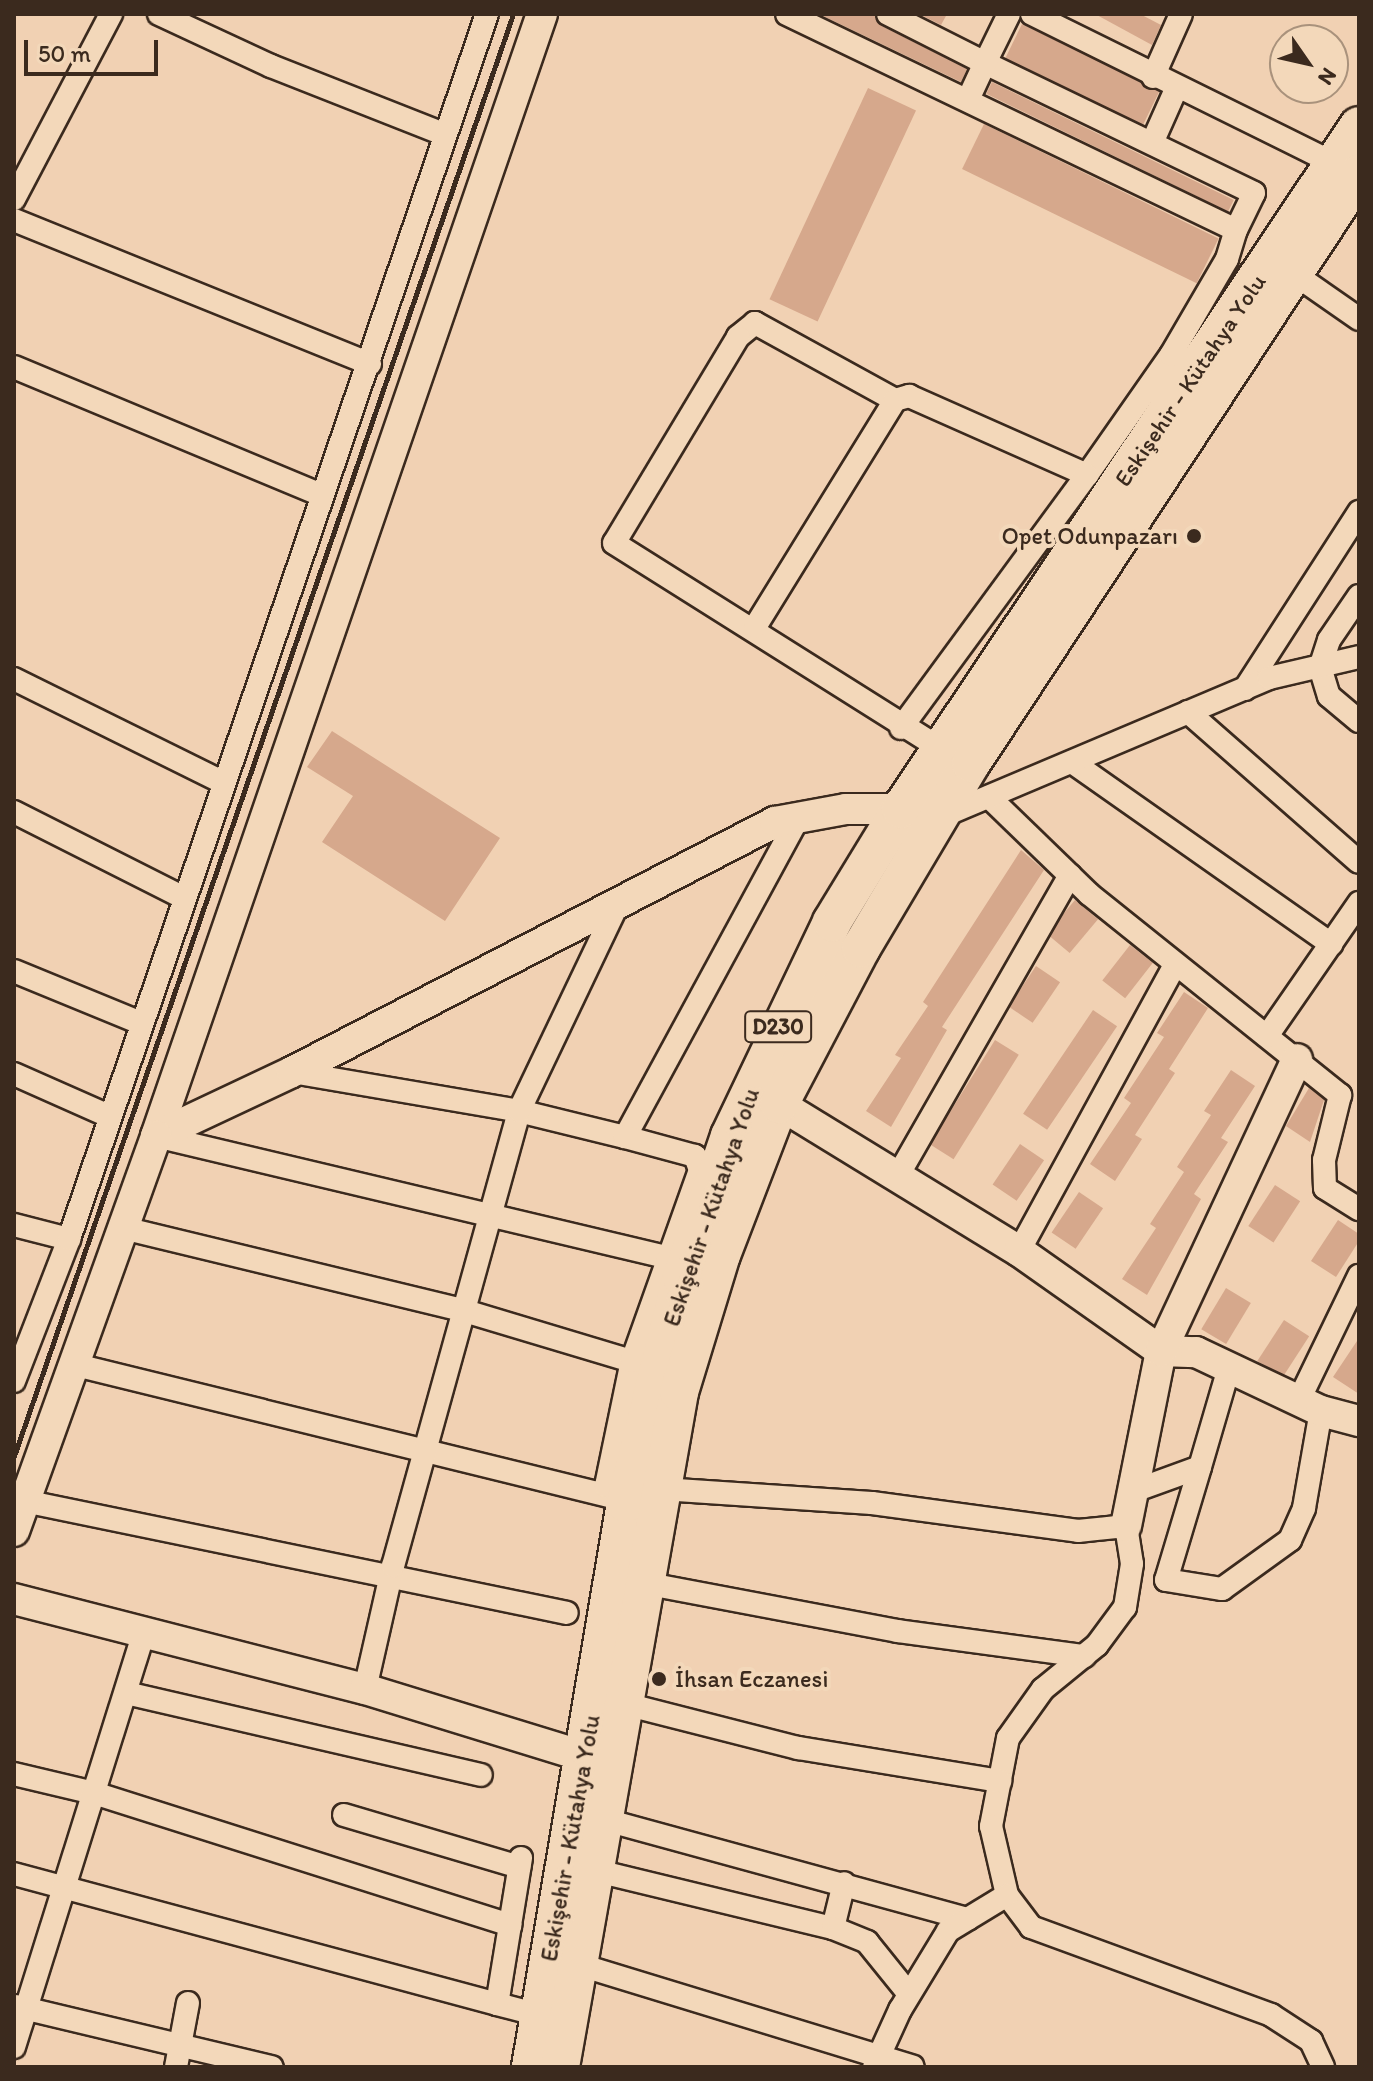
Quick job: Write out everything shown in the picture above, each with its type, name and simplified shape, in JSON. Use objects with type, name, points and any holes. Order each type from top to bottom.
[{"type":"highway","name":"Eskişehir - Kütahya Yolu","points":[[531,2067],[539,2015],[600,1756],[625,1704],[644,1583],[693,1347],[721,1255],[779,1104],[861,948],[939,818],[1293,273],[1347,169],[1359,126]]},
{"type":"highway","name":"Eskişehir - Kütahya Yolu","points":[[560,2067],[602,1819],[600,1756],[620,1500],[682,1277],[730,1136],[832,922],[901,809],[1347,169]]},
{"type":"street","points":[[14,199],[111,14]]},
{"type":"street","points":[[159,14],[271,66],[444,134]]},
{"type":"street","points":[[14,1381],[19,1354],[69,1239],[182,897],[370,364],[444,134],[487,14]]},
{"type":"street","points":[[14,1531],[156,1136],[542,14]]},
{"type":"street","points":[[787,14],[1236,230]]},
{"type":"street","points":[[888,14],[1254,193],[1236,230],[1227,259],[1171,355],[901,728]]},
{"type":"street","points":[[968,99],[1009,14]]},
{"type":"street","points":[[1032,14],[1176,89],[1347,169]]},
{"type":"street","points":[[1153,77],[1181,14]]},
{"type":"street","points":[[1152,143],[1176,89]]},
{"type":"street","points":[[14,220],[370,364]]},
{"type":"street","points":[[1293,273],[1359,319]]},
{"type":"street","points":[[895,400],[755,323],[738,337],[614,543],[755,627],[901,728],[943,750]]},
{"type":"street","points":[[14,367],[322,495]]},
{"type":"street","points":[[755,627],[895,400],[909,396],[1087,475]]},
{"type":"street","points":[[1245,689],[1359,512]]},
{"type":"street","points":[[1359,596],[1329,640],[1320,667],[1329,696],[1359,721]]},
{"type":"street","points":[[939,818],[1245,689],[1359,657]]},
{"type":"street","points":[[14,679],[222,782]]},
{"type":"street","points":[[1188,712],[1359,862]]},
{"type":"street","points":[[1072,762],[1331,944]]},
{"type":"street","points":[[989,797],[1070,875],[1175,965],[1340,1095],[1324,1160],[1325,1188],[1359,1209]]},
{"type":"street","points":[[156,1136],[292,1072],[775,822],[846,809],[901,809]]},
{"type":"street","points":[[14,812],[182,897]]},
{"type":"street","points":[[625,1137],[798,818]]},
{"type":"street","points":[[896,1179],[1070,875]]},
{"type":"street","points":[[365,1689],[391,1576],[519,1111],[618,903]]},
{"type":"street","points":[[1267,1036],[1359,903]]},
{"type":"street","points":[[1019,1251],[1175,965]]},
{"type":"street","points":[[14,971],[141,1023]]},
{"type":"street","points":[[1297,1059],[1161,1351],[1126,1526],[1132,1564],[1125,1607],[1084,1656],[1043,1689],[1008,1738],[991,1826],[1007,1895],[1031,1927],[1271,2015],[1311,2041],[1323,2067]]},
{"type":"street","points":[[292,1072],[519,1111],[695,1156],[700,1170],[666,1257],[632,1361],[606,1486],[620,1500]]},
{"type":"street","points":[[14,1074],[109,1116]]},
{"type":"street","points":[[779,1104],[896,1179],[1019,1251],[1161,1351],[1196,1352],[1228,1371],[1310,1406],[1359,1421]]},
{"type":"street","points":[[156,1136],[666,1257]]},
{"type":"street","points":[[14,1225],[69,1239]]},
{"type":"street","points":[[123,1228],[465,1311],[632,1361]]},
{"type":"street","points":[[1228,1371],[1166,1580],[1222,1589],[1290,1540],[1304,1508],[1310,1406],[1359,1276]]},
{"type":"street","points":[[76,1365],[426,1448],[620,1500]]},
{"type":"street","points":[[1134,1491],[1200,1467]]},
{"type":"street","points":[[662,1489],[872,1503],[1078,1531],[1126,1526]]},
{"type":"street","points":[[24,1501],[567,1613]]},
{"type":"street","points":[[644,1583],[898,1631],[1084,1656]]},
{"type":"street","points":[[14,1599],[143,1635],[365,1689],[600,1756]]},
{"type":"street","points":[[14,2047],[20,2007],[64,1888],[143,1635]]},
{"type":"street","points":[[126,1693],[481,1775]]},
{"type":"street","points":[[625,1704],[798,1748],[1000,1781]]},
{"type":"street","points":[[14,1774],[94,1793],[511,1925]]},
{"type":"street","points":[[344,1815],[520,1862],[497,2004]]},
{"type":"street","points":[[602,1819],[968,1919]]},
{"type":"street","points":[[593,1870],[833,1928],[867,1942],[909,1994]]},
{"type":"street","points":[[14,1874],[539,2015]]},
{"type":"street","points":[[833,1928],[844,1883]]},
{"type":"street","points":[[876,2062],[909,1994],[948,1931],[1007,1895]]},
{"type":"street","points":[[577,1964],[876,2062],[913,2067]]},
{"type":"street","points":[[176,2067],[188,2003]]},
{"type":"street","points":[[20,2007],[180,2042],[272,2067]]},
{"type":"building","points":[[819,14],[874,14],[882,26],[967,69],[961,82]]},
{"type":"building","points":[[919,14],[947,14],[941,25]]},
{"type":"building","points":[[1095,14],[1140,14],[1161,25],[1152,45]]},
{"type":"building","points":[[1022,24],[1160,91],[1143,125],[1005,58]]},
{"type":"building","points":[[992,82],[1234,200],[1228,212],[986,94]]},
{"type":"building","points":[[868,88],[916,110],[818,322],[770,299]]},
{"type":"building","points":[[984,124],[1219,238],[1197,283],[962,169]]},
{"type":"building","points":[[332,731],[500,838],[445,921],[322,842],[353,796],[307,767]]},
{"type":"building","points":[[1021,850],[1044,870],[942,1027],[947,1030],[891,1127],[866,1111],[901,1058],[895,1055],[928,1006],[923,1002]]},
{"type":"building","points":[[1075,900],[1098,919],[1070,953],[1047,934]]},
{"type":"building","points":[[1130,945],[1153,963],[1125,998],[1102,980]]},
{"type":"building","points":[[1036,966],[1060,982],[1033,1023],[1009,1007]]},
{"type":"building","points":[[1184,992],[1208,1008],[1169,1069],[1175,1073],[1135,1135],[1142,1139],[1115,1181],[1090,1164],[1131,1103],[1124,1098],[1164,1037],[1157,1033]]},
{"type":"building","points":[[1093,1010],[1117,1026],[1047,1130],[1023,1114]]},
{"type":"building","points":[[995,1040],[1019,1055],[954,1159],[930,1144]]},
{"type":"building","points":[[1231,1070],[1255,1086],[1221,1138],[1228,1142],[1194,1194],[1201,1199],[1147,1295],[1122,1279],[1156,1228],[1150,1224],[1184,1172],[1177,1167],[1211,1115],[1204,1111]]},
{"type":"building","points":[[1309,1088],[1324,1100],[1310,1142],[1286,1126]]},
{"type":"building","points":[[1020,1144],[1044,1160],[1017,1201],[993,1185]]},
{"type":"building","points":[[1275,1185],[1300,1201],[1273,1242],[1248,1226]]},
{"type":"building","points":[[1079,1192],[1103,1208],[1076,1249],[1052,1233]]},
{"type":"building","points":[[1338,1220],[1359,1234],[1359,1241],[1336,1277],[1311,1261]]},
{"type":"building","points":[[1226,1288],[1251,1303],[1226,1344],[1201,1329]]},
{"type":"building","points":[[1284,1320],[1309,1336],[1282,1377],[1257,1361]]},
{"type":"building","points":[[1359,1338],[1359,1394],[1333,1377]]},
{"type":"railway","points":[[14,1456],[513,14]]},
{"type":"place","name":"Opet Odunpazarı","points":[[1194,536]]},
{"type":"place","name":"İhsan Eczanesi","points":[[659,1679]]}]
